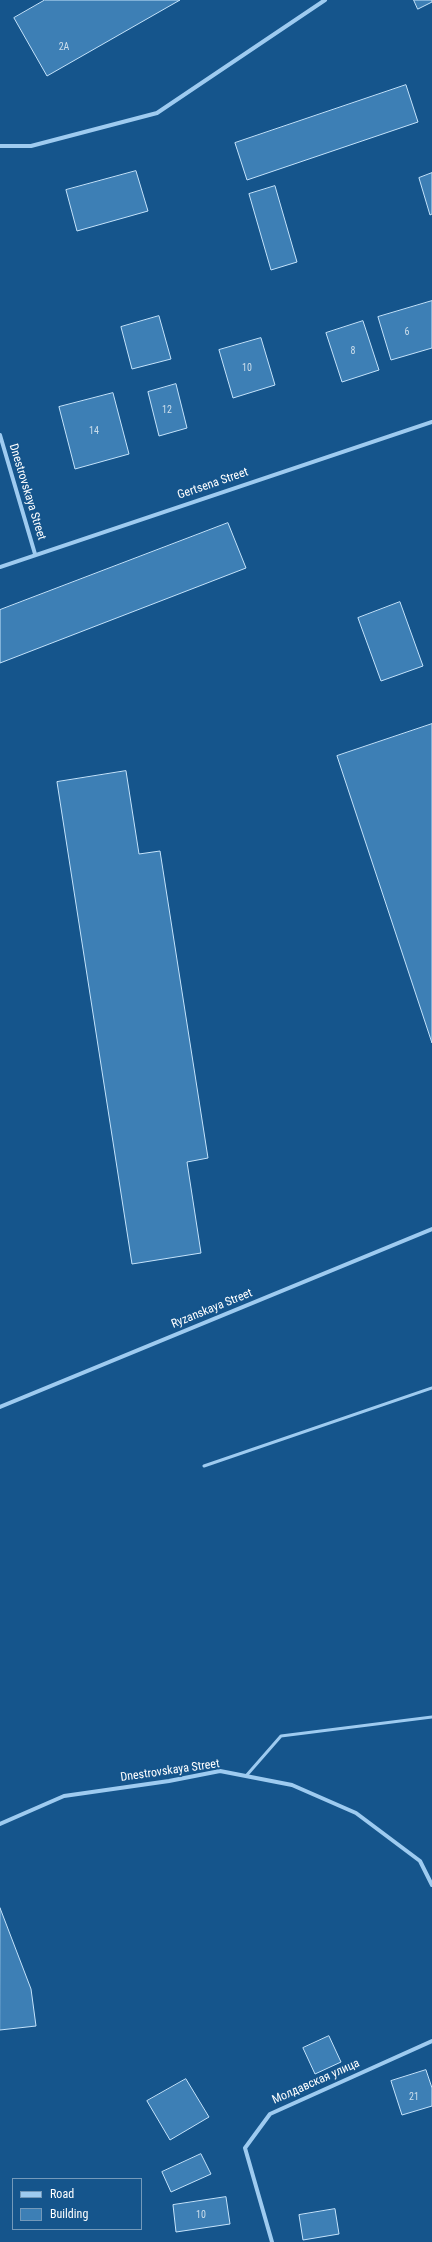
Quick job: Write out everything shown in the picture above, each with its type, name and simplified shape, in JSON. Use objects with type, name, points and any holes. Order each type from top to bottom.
[{"type":"street","points":[[0,146],[31,146],[157,113],[325,0]]},
{"type":"street","name":"Gertsena Street","points":[[0,567],[432,422]]},
{"type":"street","name":"Dnestrovskaya Street","points":[[0,435],[35,554]]},
{"type":"street","name":"Ryzanskaya Street","points":[[0,1407],[432,1229]]},
{"type":"street","name":"Dnestrovskaya Street","points":[[0,1824],[64,1796],[169,1781],[220,1771],[292,1785],[356,1812],[420,1861],[432,1885]]},
{"type":"street","name":"Молдавская улица","points":[[272,2242],[245,2148],[270,2114],[432,2041]]},
{"type":"lane","points":[[204,1466],[432,1388]]},
{"type":"lane","points":[[246,1776],[281,1736],[432,1717]]},
{"type":"building","points":[[45,0],[180,0],[47,76],[14,18]]},
{"type":"building","points":[[414,0],[432,0],[432,2],[418,9]]},
{"type":"building","points":[[406,85],[418,122],[247,180],[235,143]]},
{"type":"building","points":[[136,171],[148,211],[77,231],[66,190]]},
{"type":"building","points":[[432,173],[432,214],[430,215],[419,178]]},
{"type":"building","points":[[275,186],[297,262],[271,270],[249,194]]},
{"type":"building","points":[[432,301],[432,348],[391,360],[378,317]]},
{"type":"building","points":[[159,316],[171,359],[132,369],[121,327]]},
{"type":"building","points":[[363,321],[379,370],[342,382],[326,333]]},
{"type":"building","points":[[261,338],[275,385],[233,398],[219,350]]},
{"type":"building","points":[[176,384],[187,428],[159,436],[148,392]]},
{"type":"building","points":[[113,393],[129,454],[75,469],[59,407]]},
{"type":"building","points":[[228,523],[246,568],[0,663],[0,610]]},
{"type":"building","points":[[400,602],[423,666],[381,681],[358,618]]},
{"type":"building","points":[[432,724],[432,1043],[337,756]]},
{"type":"building","points":[[126,771],[139,854],[160,851],[208,1158],[187,1162],[201,1253],[132,1264],[57,782]]},
{"type":"building","points":[[0,1908],[31,1989],[36,2026],[0,2030]]},
{"type":"building","points":[[329,2036],[341,2062],[315,2074],[303,2048]]},
{"type":"building","points":[[426,2070],[432,2088],[432,2106],[402,2115],[391,2081]]},
{"type":"building","points":[[186,2079],[209,2117],[170,2140],[147,2101]]},
{"type":"building","points":[[201,2154],[211,2174],[171,2192],[162,2172]]},
{"type":"building","points":[[226,2197],[230,2224],[176,2232],[173,2205]]},
{"type":"building","points":[[335,2209],[339,2234],[303,2240],[299,2215]]}]
